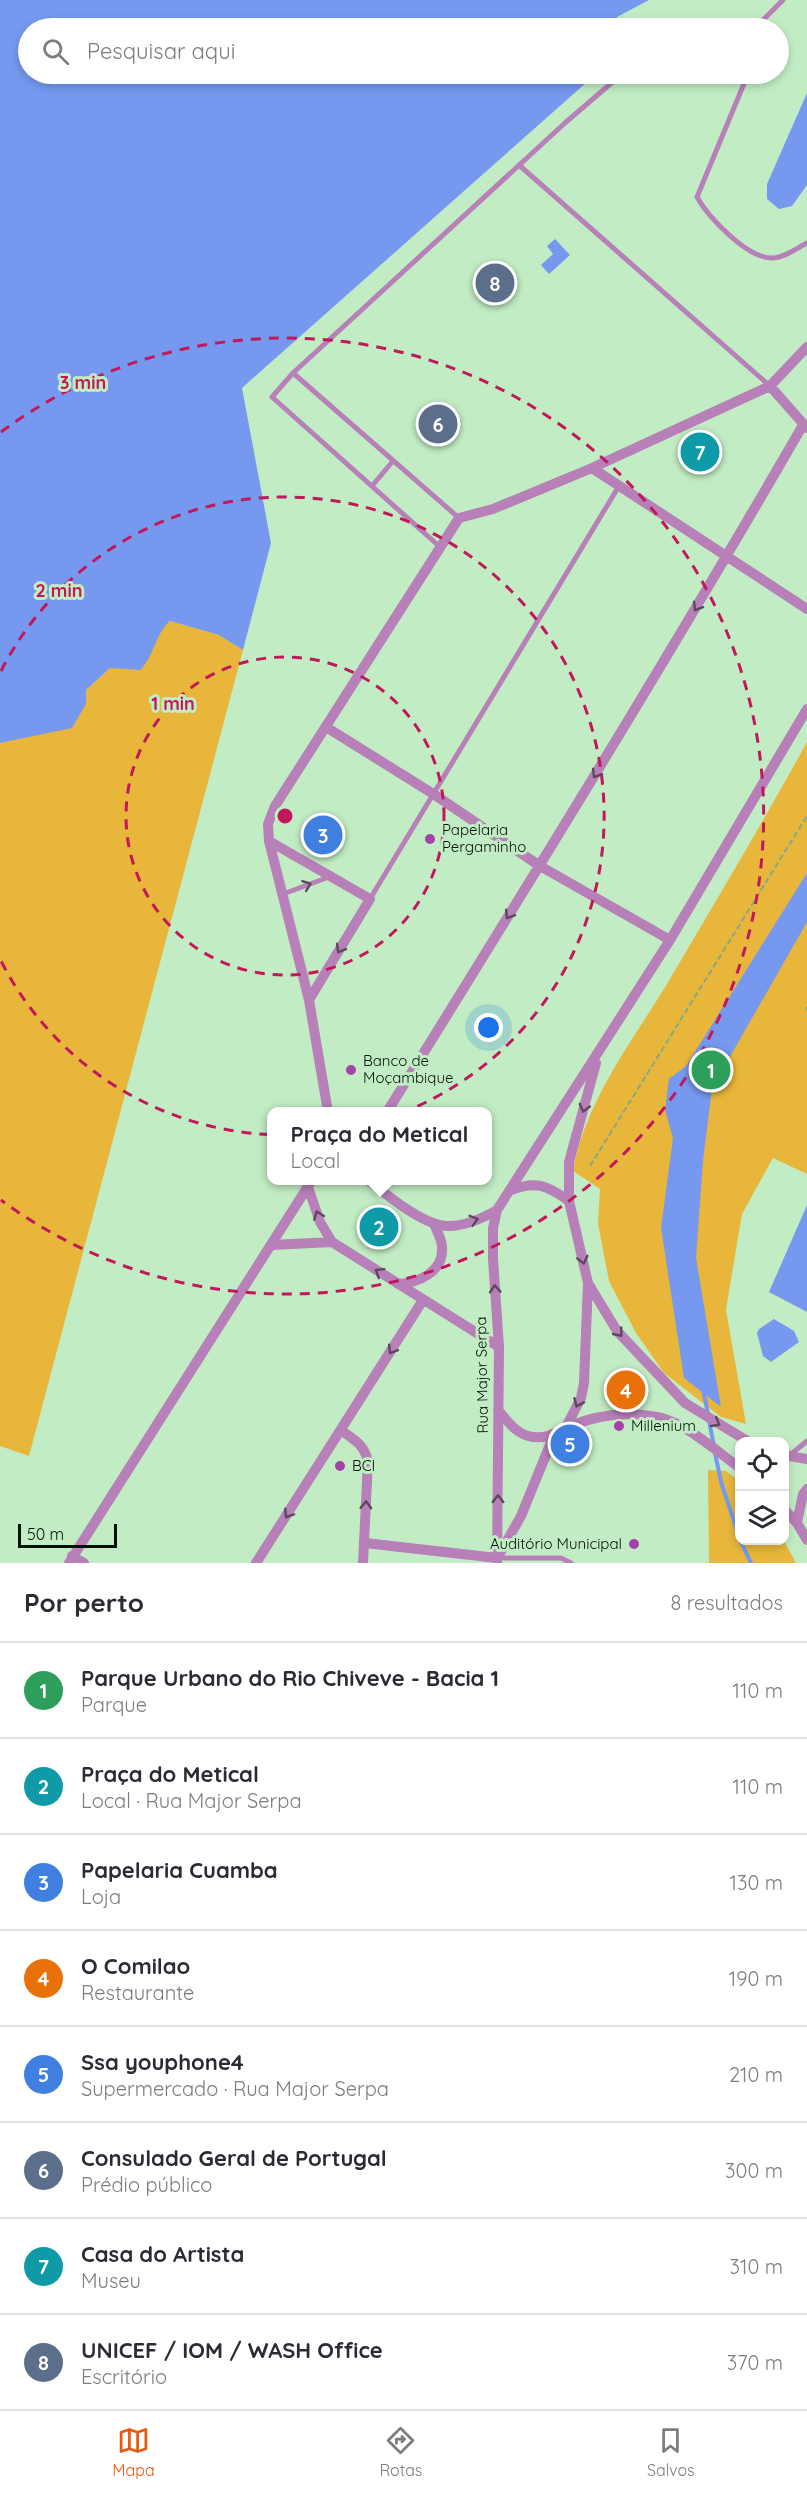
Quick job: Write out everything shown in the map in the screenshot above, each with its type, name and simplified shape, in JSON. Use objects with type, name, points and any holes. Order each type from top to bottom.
[{"type":"street","points":[[327,1107],[309,1000],[269,841],[268,824],[275,806],[459,518],[493,509],[592,468],[770,386],[807,347]]},
{"type":"street","points":[[390,1107],[540,866],[805,427],[770,386]]},
{"type":"street","points":[[592,468],[807,609]]},
{"type":"street","name":"Rua Major Serpa","points":[[497,1560],[499,1347],[493,1228],[497,1210],[670,940],[807,710]]},
{"type":"street","points":[[326,728],[435,795],[540,866],[670,940]]},
{"type":"street","points":[[269,841],[370,899],[309,1000]]},
{"type":"street","points":[[566,1427],[581,1398],[584,1383],[588,1283],[569,1201],[569,1162],[599,1051]]},
{"type":"street","points":[[509,1191],[526,1184],[551,1188],[569,1201]]},
{"type":"street","points":[[84,1563],[70,1560],[309,1185]]},
{"type":"street","points":[[310,1185],[320,1222],[332,1242],[499,1347]]},
{"type":"street","points":[[374,1185],[434,1224],[450,1226],[481,1219],[497,1210]]},
{"type":"street","points":[[398,1284],[409,1284],[426,1277],[435,1269],[442,1248],[434,1224]]},
{"type":"street","points":[[272,1245],[332,1242]]},
{"type":"street","points":[[588,1283],[616,1331],[685,1403],[741,1437]]},
{"type":"street","points":[[256,1563],[342,1431],[423,1300]]},
{"type":"street","points":[[498,1410],[517,1431],[534,1437],[554,1436]]},
{"type":"street","points":[[365,1544],[497,1560],[521,1516],[554,1436],[566,1427],[608,1414],[638,1414],[665,1419],[735,1465]]},
{"type":"street","points":[[342,1431],[359,1443],[368,1461],[363,1563]]},
{"type":"street","points":[[789,1456],[807,1459]]},
{"type":"street","points":[[797,1523],[803,1494],[807,1489]]},
{"type":"street","points":[[789,1514],[807,1540]]},
{"type":"lane","points":[[765,18],[783,0]]},
{"type":"lane","points":[[440,547],[272,397],[293,373],[611,84]]},
{"type":"lane","points":[[744,84],[697,197],[705,212],[754,253],[772,258],[791,252],[807,243]]},
{"type":"lane","points":[[519,165],[770,386]]},
{"type":"lane","points":[[293,373],[459,518]]},
{"type":"lane","points":[[372,486],[393,461]]},
{"type":"lane","points":[[370,899],[435,795],[619,486]]},
{"type":"lane","points":[[282,894],[332,876]]},
{"type":"lane","points":[[789,1454],[807,1441]]},
{"type":"lane","points":[[497,1560],[561,1558],[571,1563]]},
{"type":"path","points":[[590,1167],[807,816]]},
{"type":"shaded area","points":[[170,621],[219,635],[243,650],[29,1456],[0,1446],[0,743],[23,737],[86,704],[86,690],[110,668],[145,664],[161,629]]},
{"type":"shaded area","points":[[807,742],[807,1174],[773,1158],[742,1214],[726,1310],[746,1424],[721,1417],[664,1373],[636,1333],[609,1281],[598,1224],[600,1189],[573,1171],[588,1121],[611,1074],[667,984]]},
{"type":"shaded area","points":[[708,1470],[726,1471],[735,1478],[735,1545],[786,1545],[796,1563],[709,1563]]},
{"type":"water","points":[[0,0],[649,0],[617,18],[18,18],[18,84],[585,84],[242,388],[271,543],[243,650],[219,635],[170,621],[161,632],[145,665],[140,670],[110,668],[86,690],[86,704],[72,728],[0,743]]},
{"type":"water","points":[[807,93],[807,185],[792,206],[779,209],[767,199],[767,184]]},
{"type":"water","points":[[555,239],[570,255],[549,274],[541,265],[553,254],[547,246]]},
{"type":"water","points":[[807,873],[807,922],[712,1088],[703,1161],[696,1258],[721,1407],[684,1378],[661,1228],[673,1138],[665,1110],[669,1079],[686,1066]]},
{"type":"water","points":[[807,1205],[807,1312],[769,1292]]},
{"type":"water","points":[[774,1319],[794,1331],[799,1342],[771,1362],[763,1356],[757,1333],[759,1329]]},
{"type":"waterway","points":[[703,1389],[708,1414]]},
{"type":"waterway","points":[[709,1421],[714,1446]]},
{"type":"waterway","points":[[715,1453],[721,1482],[735,1524]]},
{"type":"waterway","points":[[742,1545],[751,1563]]},
{"type":"place","name":"UNICEF / IOM / WASH Office","points":[[495,283]]},
{"type":"place","name":"Consulado Geral de Portugal","points":[[438,424]]},
{"type":"place","name":"Casa do Artista","points":[[700,452]]},
{"type":"place","name":"Papelaria Cuamba","points":[[323,835]]},
{"type":"place","name":"Papelaria Pergaminho","points":[[430,839]]},
{"type":"place","name":"Banco de Moçambique","points":[[351,1070]]},
{"type":"place","name":"Parque Urbano do Rio Chiveve - Bacia 1","points":[[711,1070]]},
{"type":"place","name":"Praça do Metical","points":[[379,1227]]},
{"type":"place","name":"O Comilao","points":[[626,1390]]},
{"type":"place","name":"Millenium","points":[[619,1426]]},
{"type":"place","name":"Ssa youphone4","points":[[570,1444]]},
{"type":"place","name":"BCI","points":[[340,1466]]},
{"type":"place","name":"Auditório Municipal","points":[[634,1544]]}]
